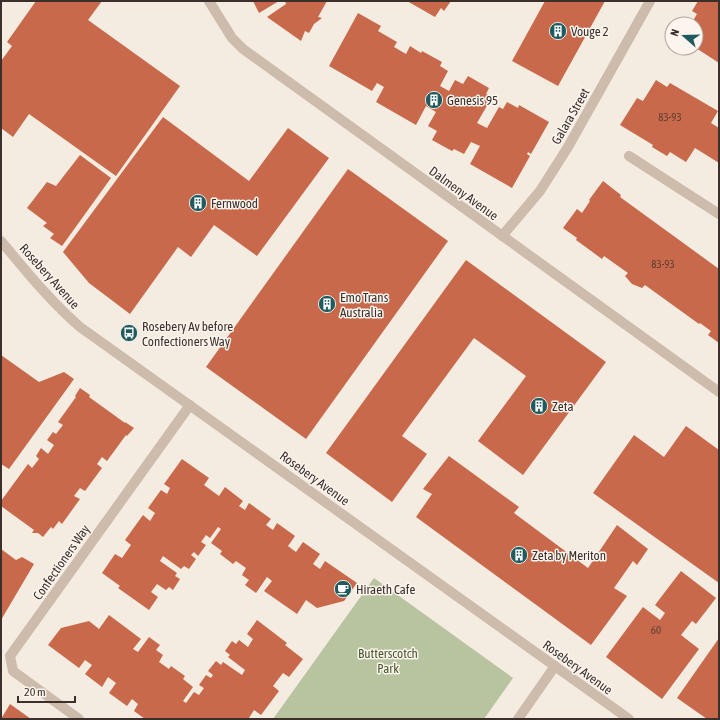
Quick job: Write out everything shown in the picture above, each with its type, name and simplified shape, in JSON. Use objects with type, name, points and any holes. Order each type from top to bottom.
[{"type":"street","name":"Dalmeny Avenue","points":[[209,1],[232,38],[243,49],[719,392]]},
{"type":"street","name":"Galara Street","points":[[502,236],[540,191],[568,147],[650,1]]},
{"type":"street","points":[[628,156],[719,214]]},
{"type":"street","name":"Rosebery Avenue","points":[[1,241],[48,296],[80,327],[629,719]]},
{"type":"street","name":"Confectioners Way","points":[[79,719],[13,671],[10,656],[190,405]]},
{"type":"street","points":[[518,719],[555,666]]},
{"type":"green space","name":"Butterscotch Park","points":[[374,578],[513,678],[484,719],[273,719]]},
{"type":"building","points":[[36,1],[102,1],[88,20],[180,86],[116,176],[29,114],[13,137],[1,128],[1,61],[12,46],[7,42]]},
{"type":"building","points":[[253,1],[279,1],[259,13]]},
{"type":"building","points":[[285,1],[327,1],[318,17],[322,18],[314,24],[309,33],[305,31],[301,41],[267,17],[286,4]]},
{"type":"building","points":[[407,1],[451,1],[444,11],[441,8],[435,17]]},
{"type":"building","name":"Vouge 2","points":[[545,1],[605,1],[558,86],[512,61]]},
{"type":"building","points":[[698,1],[719,1],[719,63],[704,53],[704,16],[696,16],[697,14],[692,11]]},
{"type":"building","name":"Genesis 95","points":[[358,13],[381,26],[378,31],[397,42],[394,47],[406,54],[410,46],[421,53],[422,51],[442,62],[440,66],[448,71],[440,86],[449,91],[455,80],[463,84],[468,76],[489,88],[486,94],[492,97],[477,123],[487,128],[499,107],[503,109],[507,102],[518,108],[519,105],[549,122],[531,154],[528,152],[527,154],[530,156],[512,188],[470,164],[480,146],[471,142],[464,154],[454,149],[452,151],[432,140],[437,131],[428,126],[436,112],[426,106],[416,125],[376,102],[384,87],[377,83],[372,91],[329,66]]},
{"type":"building","points":[[656,80],[667,87],[670,83],[718,111],[711,123],[719,128],[719,163],[695,148],[686,162],[670,152],[667,156],[652,147],[653,145],[620,125],[637,98],[643,101]]},
{"type":"building","name":"Fernwood","points":[[163,117],[249,181],[288,128],[329,158],[257,256],[214,225],[191,257],[178,247],[130,314],[89,283],[63,252]]},
{"type":"building","points":[[80,155],[111,178],[62,246],[50,238],[54,234],[43,226],[47,223],[27,208],[47,182],[56,186]]},
{"type":"building","name":"Emo Trans Australia","points":[[348,169],[448,241],[306,439],[206,367]]},
{"type":"building","points":[[603,181],[621,195],[620,197],[719,269],[719,343],[708,335],[711,331],[645,285],[642,288],[632,284],[625,276],[628,273],[604,256],[602,259],[576,240],[577,238],[563,228],[577,209],[582,213],[590,201],[589,200]]},
{"type":"building","name":"Zeta","points":[[466,260],[606,362],[523,475],[478,441],[526,376],[474,338],[402,436],[427,454],[392,502],[326,453]]},
{"type":"building","points":[[1,355],[39,382],[64,372],[74,379],[9,469],[1,464]]},
{"type":"building","points":[[80,388],[90,395],[89,397],[134,428],[127,436],[126,435],[107,461],[102,457],[97,464],[102,468],[85,491],[80,488],[74,496],[80,499],[62,524],[59,521],[53,529],[51,527],[43,537],[38,533],[32,533],[34,530],[1,506],[1,501],[28,464],[32,468],[39,459],[36,456],[41,448],[48,454],[54,445],[47,440],[53,432],[56,434],[63,425],[58,422],[76,397],[75,396]]},
{"type":"building","points":[[686,426],[719,450],[719,583],[593,493],[634,435],[664,457]]},
{"type":"building","name":"Zeta by Meriton","points":[[449,456],[519,507],[514,513],[588,568],[617,525],[648,549],[637,565],[633,561],[614,588],[627,596],[591,645],[416,517],[432,494],[423,489]]},
{"type":"building","points":[[182,459],[209,478],[204,485],[219,496],[225,487],[243,501],[239,506],[245,510],[249,503],[271,519],[266,525],[273,530],[277,523],[295,536],[288,546],[296,552],[303,542],[320,554],[313,564],[320,569],[325,561],[357,583],[344,601],[317,608],[306,600],[297,614],[264,591],[272,581],[267,577],[256,593],[245,585],[249,580],[242,575],[246,568],[236,561],[233,564],[220,554],[222,551],[211,543],[221,529],[218,527],[210,538],[206,535],[201,542],[206,545],[198,556],[194,552],[191,555],[196,559],[189,569],[184,566],[181,569],[163,556],[160,561],[177,573],[175,576],[180,579],[173,590],[169,587],[166,590],[157,584],[151,592],[158,597],[149,610],[118,588],[120,586],[102,573],[115,554],[122,558],[131,545],[125,540],[143,515],[150,521],[155,513],[148,508],[161,490],[167,494],[170,488],[164,484]]},
{"type":"building","points":[[1,549],[16,560],[22,557],[34,564],[1,620]]},
{"type":"building","points":[[681,571],[716,598],[696,624],[692,621],[681,635],[699,649],[662,699],[606,657],[643,607],[660,620],[665,613],[655,605]]},
{"type":"building","points":[[109,615],[141,639],[133,649],[138,652],[149,637],[160,645],[156,650],[163,655],[159,662],[169,669],[171,666],[185,676],[183,679],[193,687],[183,701],[186,703],[194,692],[199,695],[204,688],[199,685],[206,675],[211,678],[213,675],[208,671],[216,661],[221,665],[223,662],[242,675],[245,670],[228,657],[230,655],[225,651],[232,641],[236,644],[239,640],[248,647],[253,639],[247,634],[257,620],[287,643],[285,645],[303,659],[289,677],[283,673],[273,686],[279,691],[261,715],[254,710],[249,718],[251,719],[145,719],[134,711],[138,704],[132,699],[127,706],[109,693],[116,683],[108,677],[102,687],[85,674],[92,665],[85,660],[79,668],[48,645],[61,628],[89,621],[99,629]]},
{"type":"building","points":[[719,638],[719,719],[707,719],[677,698]]},
{"type":"building","points":[[10,704],[31,719],[1,719]]},
{"type":"place","name":"Vouge 2","points":[[558,31]]},
{"type":"place","name":"Genesis 95","points":[[434,100]]},
{"type":"place","name":"Fernwood","points":[[198,203]]},
{"type":"place","name":"Emo Trans Australia","points":[[327,304]]},
{"type":"place","name":"Rosebery Av before Confectioners Way","points":[[129,333]]},
{"type":"place","name":"Zeta","points":[[539,406]]},
{"type":"place","name":"Zeta by Meriton","points":[[519,555]]},
{"type":"place","name":"Hiraeth Cafe","points":[[343,589]]}]
